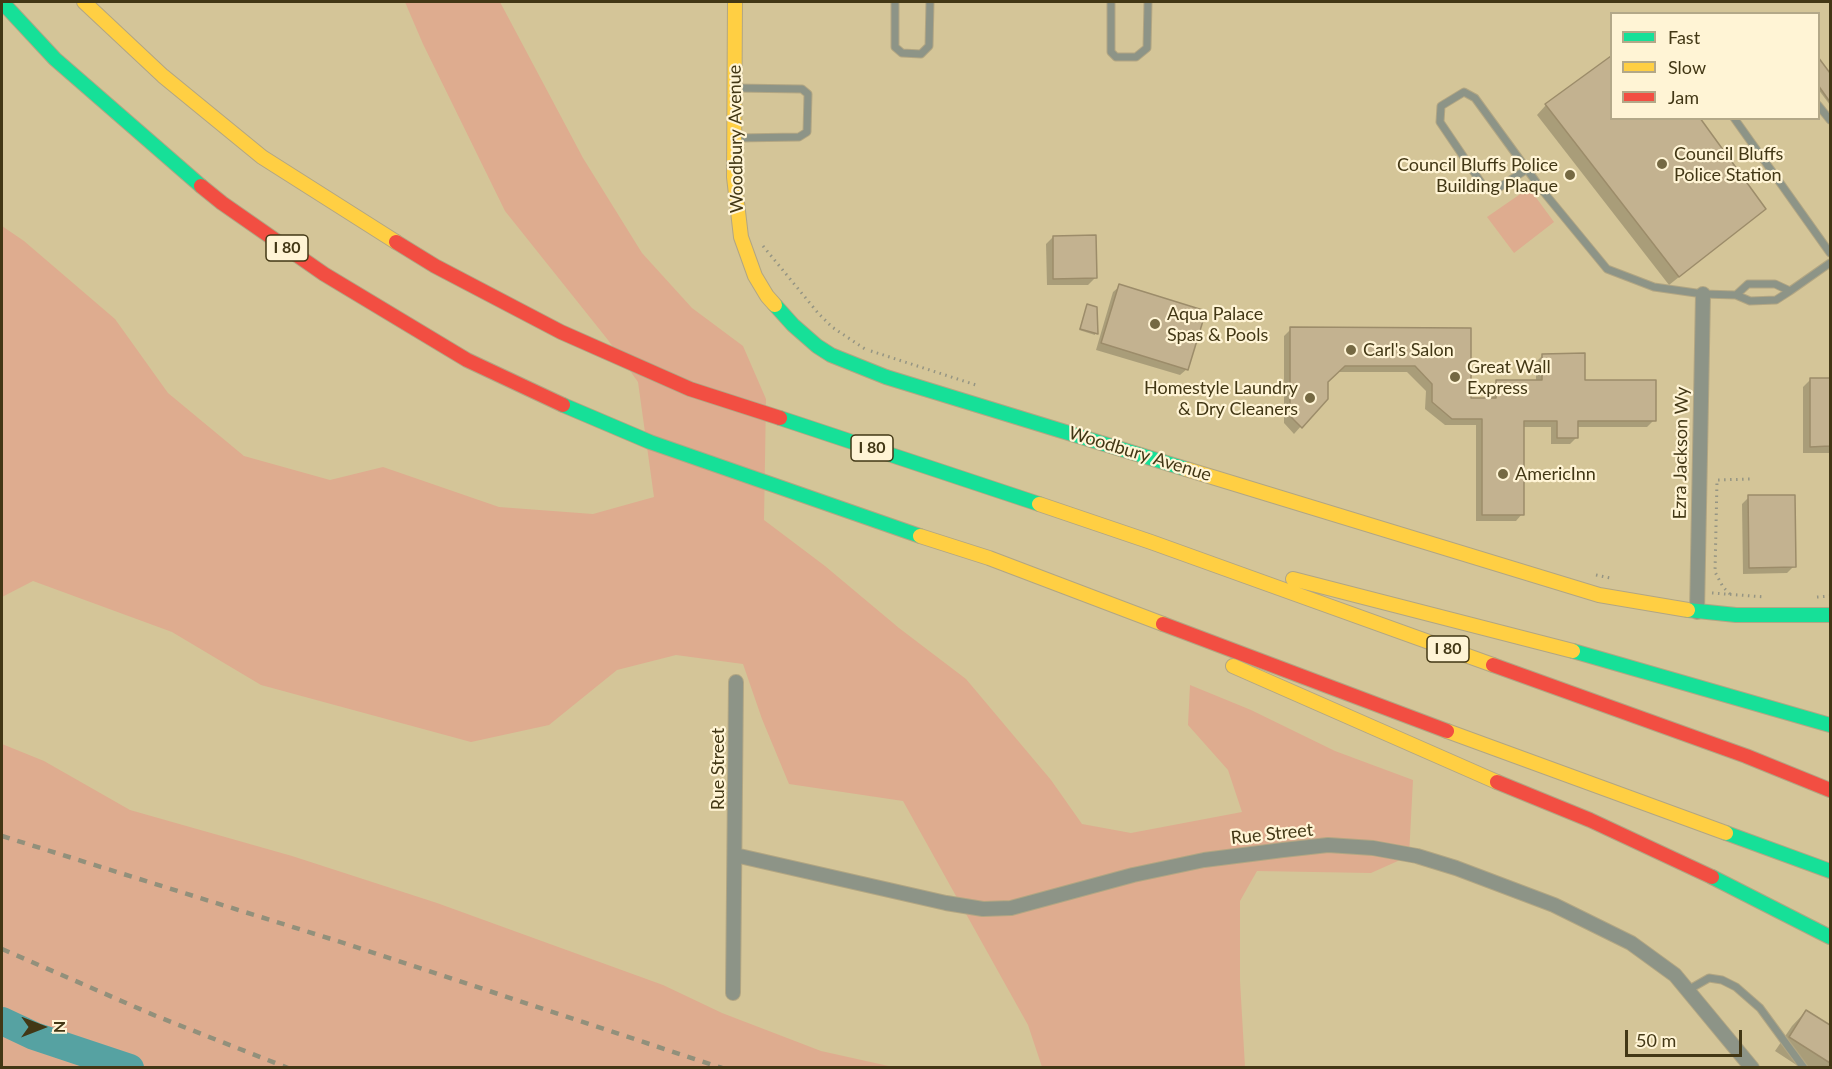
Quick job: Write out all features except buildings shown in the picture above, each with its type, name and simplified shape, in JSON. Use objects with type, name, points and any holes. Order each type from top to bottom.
[{"type":"main road","name":"I 80","points":[[2,2],[55,59],[222,202],[324,274],[467,360],[562,405],[650,442],[875,521],[989,558],[1535,764],[1830,871]]},
{"type":"main road","name":"I 80","points":[[84,2],[163,76],[262,157],[435,266],[561,332],[690,389],[1151,542],[1746,756],[1830,790]]},
{"type":"main road","name":"Woodbury Avenue","points":[[735,2],[734,138],[738,226],[746,255],[767,296],[793,325],[831,355],[886,377],[1544,580],[1621,600],[1697,612],[1747,615],[1830,615]]},
{"type":"main road","points":[[1151,542],[1533,640],[1830,725]]},
{"type":"main road","points":[[989,558],[1450,762],[1643,844],[1830,937]]},
{"type":"street","name":"Ezra Jackson Wy","points":[[1697,612],[1703,294]]},
{"type":"street","name":"Rue Street","points":[[733,993],[736,682]]},
{"type":"street","name":"Rue Street","points":[[735,855],[946,903],[983,909],[1011,908],[1132,875],[1204,860],[1328,845],[1372,848],[1417,856],[1554,904],[1631,943],[1676,975],[1752,1068]]},
{"type":"lane","points":[[895,2],[895,47],[902,53],[921,54],[928,46],[930,2]]},
{"type":"lane","points":[[1111,2],[1111,52],[1116,57],[1136,57],[1147,48],[1148,2]]},
{"type":"lane","points":[[734,138],[799,137],[807,132],[808,93],[802,89],[735,88]]},
{"type":"lane","points":[[1527,169],[1497,189],[1484,187],[1440,122],[1441,106],[1464,92],[1475,98],[1527,169],[1607,269],[1654,287],[1703,294],[1736,295],[1750,302],[1776,300],[1830,263]]},
{"type":"lane","points":[[1820,108],[1830,120]]},
{"type":"lane","points":[[1735,120],[1830,253]]},
{"type":"lane","points":[[1736,295],[1748,284],[1775,284],[1790,291]]},
{"type":"lane","points":[[1688,990],[1709,978],[1722,980],[1736,987],[1760,1008],[1804,1068]]},
{"type":"path","points":[[760,242],[778,267],[818,313],[855,344],[983,388]]},
{"type":"path","points":[[1731,596],[1715,572],[1717,480],[1751,479]]},
{"type":"path","points":[[1594,575],[1614,579]]},
{"type":"path","points":[[1697,592],[1772,597]]},
{"type":"path","points":[[1811,597],[1830,596]]},
{"type":"shaded area","points":[[405,2],[500,2],[583,158],[642,253],[692,308],[743,346],[766,399],[764,520],[966,679],[1051,780],[1082,824],[1131,833],[1242,812],[1228,770],[1188,725],[1190,685],[1251,710],[1335,751],[1413,780],[1409,856],[1371,873],[1257,871],[1240,901],[1240,981],[1245,1067],[1042,1067],[1028,1025],[903,801],[789,784],[762,719],[743,664],[676,655],[617,670],[549,725],[471,742],[261,685],[172,632],[33,581],[2,597],[2,226],[24,241],[115,319],[168,393],[244,456],[330,480],[383,467],[499,507],[593,514],[654,497],[638,382],[608,340],[505,211],[423,44]]},
{"type":"shaded area","points":[[1529,188],[1554,222],[1514,253],[1487,217]]},
{"type":"shaded area","points":[[2,744],[44,761],[130,810],[292,856],[437,903],[663,985],[722,1013],[821,1051],[893,1067],[2,1067]]},
{"type":"waterway","points":[[2,1021],[34,1036],[130,1068]]},
{"type":"railway","points":[[2,836],[347,944],[722,1068]]},
{"type":"railway","points":[[2,949],[156,1016],[288,1068]]},
{"type":"traffic: fast","points":[[2,2],[55,59],[201,186]]},
{"type":"traffic: fast","points":[[775,305],[817,346],[831,355],[886,377],[1186,469]]},
{"type":"traffic: fast","points":[[563,405],[650,442],[920,536]]},
{"type":"traffic: fast","points":[[780,418],[1039,504]]},
{"type":"traffic: fast","points":[[1688,610],[1736,615],[1830,615]]},
{"type":"traffic: fast","points":[[1573,651],[1830,725]]},
{"type":"traffic: fast","points":[[1726,833],[1830,871]]},
{"type":"traffic: fast","points":[[1712,877],[1830,937]]},
{"type":"traffic: slow","points":[[84,2],[163,76],[262,157],[396,242]]},
{"type":"traffic: slow","points":[[735,2],[734,177],[741,237],[755,276],[775,305]]},
{"type":"traffic: slow","points":[[1186,469],[1599,595],[1688,610]]},
{"type":"traffic: slow","points":[[1039,504],[1493,665]]},
{"type":"traffic: slow","points":[[920,536],[989,558],[1163,624]]},
{"type":"traffic: slow","points":[[1293,579],[1573,651]]},
{"type":"traffic: slow","points":[[1233,666],[1497,782]]},
{"type":"traffic: slow","points":[[1447,731],[1726,833]]},
{"type":"traffic: jam","points":[[201,186],[324,274],[467,360],[563,405]]},
{"type":"traffic: jam","points":[[396,242],[435,266],[561,332],[690,389],[780,418]]},
{"type":"traffic: jam","points":[[1163,624],[1447,731]]},
{"type":"traffic: jam","points":[[1493,665],[1746,756],[1830,790]]},
{"type":"traffic: jam","points":[[1497,782],[1590,820],[1712,877]]},
{"type":"place","name":"Council Bluffs Police Station","points":[[1662,164]]},
{"type":"place","name":"Council Bluffs Police Building Plaque","points":[[1570,175]]},
{"type":"place","name":"Aqua Palace Spas & Pools","points":[[1155,324]]},
{"type":"place","name":"Carl's Salon","points":[[1351,350]]},
{"type":"place","name":"Great Wall Express","points":[[1455,377]]},
{"type":"place","name":"Homestyle Laundry & Dry Cleaners","points":[[1310,398]]},
{"type":"place","name":"AmericInn","points":[[1503,474]]}]
